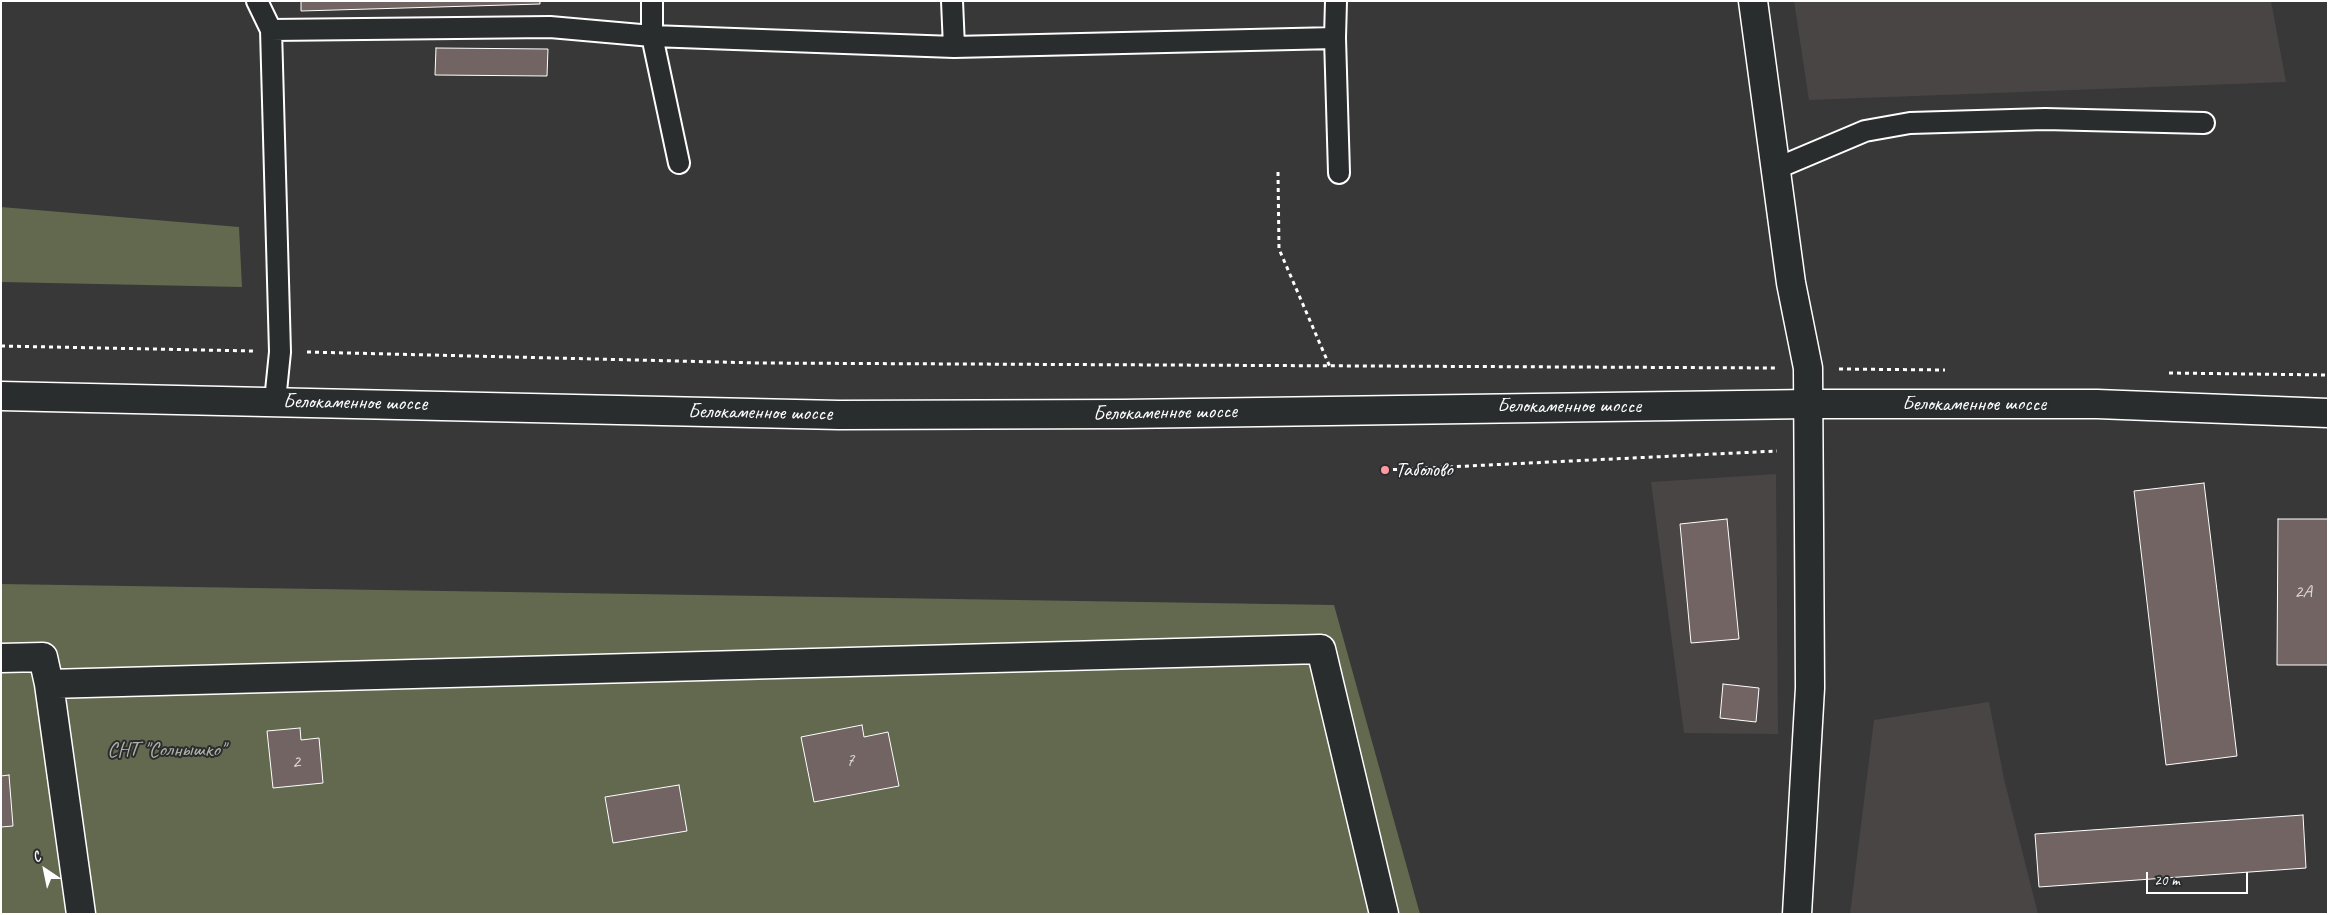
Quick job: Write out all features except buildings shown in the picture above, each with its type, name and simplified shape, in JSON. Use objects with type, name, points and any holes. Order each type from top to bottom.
[{"type":"street","points":[[1753,1],[1791,283],[1808,368],[1810,688],[1797,914]]},
{"type":"street","name":"Белокаменное шоссе","points":[[1,396],[838,415],[1123,414],[1809,404],[2096,404],[2328,413]]},
{"type":"street","points":[[50,684],[1321,649],[1384,914]]},
{"type":"street","points":[[1,658],[43,657],[50,684],[81,914]]},
{"type":"lane","points":[[257,1],[271,30],[280,352],[275,401]]},
{"type":"lane","points":[[652,1],[652,36],[679,163]]},
{"type":"lane","points":[[952,1],[954,48]]},
{"type":"lane","points":[[1336,1],[1335,38],[1340,173]]},
{"type":"lane","points":[[271,30],[550,27],[652,36],[954,48],[1335,38]]},
{"type":"lane","points":[[1775,169],[1865,131],[1910,123],[2045,120],[2204,123]]},
{"type":"path","points":[[1278,172],[1279,249],[1330,367]]},
{"type":"path","points":[[1,346],[759,363],[1808,368]]},
{"type":"path","points":[[1385,470],[1758,451]]},
{"type":"shaded area","points":[[1794,1],[2271,1],[2286,82],[1809,100]]},
{"type":"shaded area","points":[[1776,474],[1778,734],[1684,733],[1651,482]]},
{"type":"shaded area","points":[[1989,702],[2004,779],[2038,914],[1850,914],[1874,720]]},
{"type":"green space","points":[[1,207],[239,227],[242,287],[1,282]]},
{"type":"green space","name":"СНТ \"Солнышко\"","points":[[1,584],[1334,605],[1420,914],[1,914]]},
{"type":"place","name":"Таболово","points":[[1385,470]]}]
